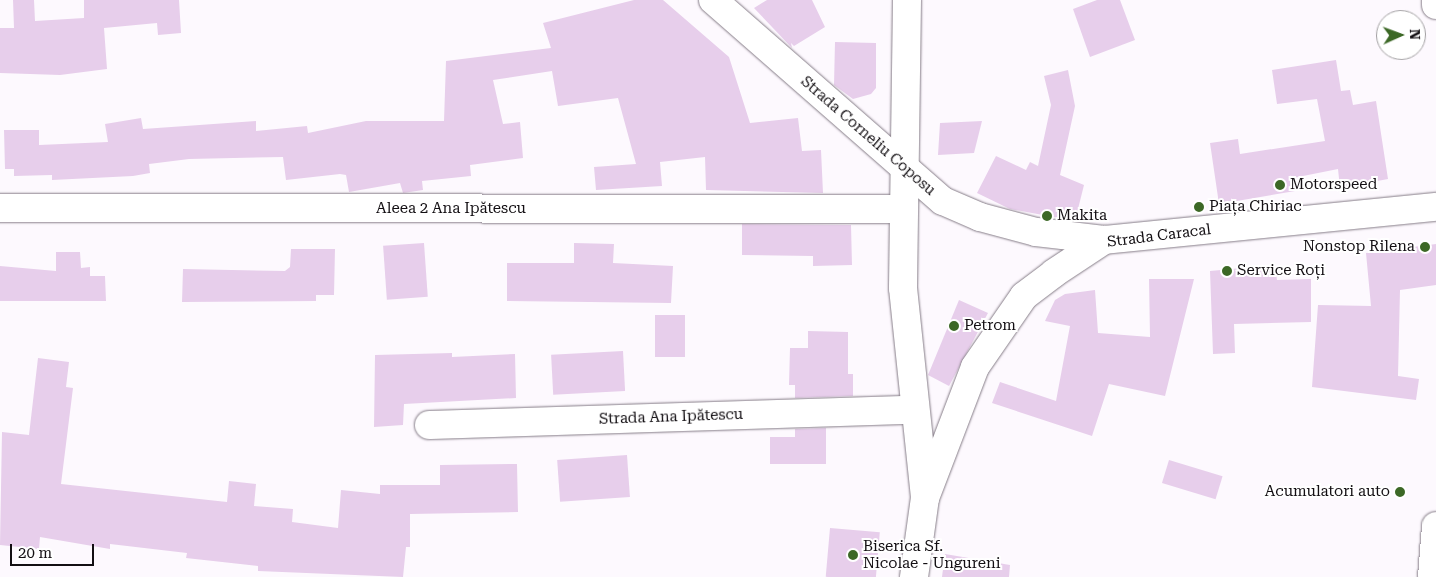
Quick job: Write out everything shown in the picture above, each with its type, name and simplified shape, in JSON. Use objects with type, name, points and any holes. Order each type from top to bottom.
[{"type":"street","name":"Strada Corneliu Coposu","points":[[713,0],[905,172],[943,201],[980,218],[1036,232],[1104,240]]},
{"type":"street","points":[[907,0],[905,172],[902,209],[903,288],[913,410],[926,498]]},
{"type":"street","points":[[1436,0],[1436,5]]},
{"type":"street","name":"Strada Caracal","points":[[914,577],[926,498],[953,418],[996,333],[1024,296],[1104,240],[1436,207]]},
{"type":"street","name":"Aleea 2 Ana Ipătescu","points":[[0,208],[902,209]]},
{"type":"street","name":"Strada Ana Ipătescu","points":[[429,425],[913,410]]},
{"type":"street","points":[[1432,577],[1436,526]]},
{"type":"building","points":[[13,0],[34,0],[35,21],[84,18],[84,0],[179,0],[181,33],[158,35],[157,23],[104,28],[107,69],[60,75],[0,73],[0,28],[14,28]]},
{"type":"building","points":[[634,0],[663,0],[729,57],[750,123],[798,118],[802,151],[821,150],[823,193],[706,190],[705,157],[660,162],[662,186],[596,190],[594,167],[636,164],[618,98],[558,106],[552,71],[493,80],[503,124],[520,122],[523,158],[470,165],[471,176],[422,181],[423,190],[403,193],[400,183],[349,192],[346,175],[340,174],[286,180],[283,157],[189,159],[149,164],[150,173],[133,176],[52,180],[52,175],[14,176],[14,169],[5,169],[4,130],[39,130],[39,145],[108,142],[105,124],[141,118],[143,129],[256,121],[256,131],[307,126],[308,133],[366,121],[444,121],[446,61],[551,48],[543,23]]},
{"type":"building","points":[[767,0],[812,0],[825,27],[794,46],[791,43],[792,48],[754,8]]},
{"type":"building","points":[[1097,0],[1120,0],[1135,40],[1090,57],[1073,9]]},
{"type":"building","points":[[835,42],[876,43],[876,88],[871,94],[853,99],[834,85]]},
{"type":"building","points":[[1336,60],[1341,91],[1350,90],[1353,105],[1376,101],[1388,179],[1340,188],[1338,169],[1293,178],[1295,191],[1219,204],[1210,143],[1238,139],[1240,154],[1325,141],[1317,99],[1277,104],[1272,70]]},
{"type":"building","points":[[1068,70],[1075,106],[1060,175],[1084,185],[1075,221],[1010,209],[977,193],[996,156],[1026,170],[1030,162],[1038,166],[1051,105],[1044,76]]},
{"type":"building","points":[[982,121],[974,153],[938,155],[940,123]]},
{"type":"building","points":[[742,224],[851,225],[852,265],[813,266],[813,256],[742,255]]},
{"type":"building","points":[[424,243],[428,297],[387,300],[383,246]]},
{"type":"building","points":[[574,243],[614,244],[613,263],[673,266],[671,303],[507,301],[507,263],[574,263]]},
{"type":"building","points":[[1436,244],[1436,285],[1400,290],[1398,376],[1419,379],[1416,400],[1312,387],[1318,305],[1371,306],[1366,253]]},
{"type":"building","points":[[291,249],[335,249],[334,295],[316,295],[316,301],[182,302],[183,269],[285,271],[290,267]]},
{"type":"building","points":[[56,252],[80,252],[81,268],[90,267],[90,276],[105,276],[106,301],[0,301],[0,266],[56,271]]},
{"type":"building","points":[[1275,265],[1277,280],[1311,279],[1311,322],[1234,324],[1235,353],[1213,354],[1210,271]]},
{"type":"building","points":[[1149,279],[1194,279],[1165,396],[1109,384],[1092,436],[992,403],[1000,382],[1056,401],[1070,326],[1045,321],[1055,300],[1065,294],[1095,290],[1098,333],[1150,337]]},
{"type":"building","points":[[959,300],[988,313],[949,386],[928,375]]},
{"type":"building","points":[[655,315],[685,315],[685,357],[655,357]]},
{"type":"building","points":[[808,331],[848,332],[848,374],[853,374],[853,396],[795,398],[795,385],[789,385],[790,348],[808,348]]},
{"type":"building","points":[[623,351],[625,391],[553,395],[551,355]]},
{"type":"building","points":[[452,353],[452,357],[515,354],[516,398],[404,404],[403,425],[374,427],[375,355]]},
{"type":"building","points":[[38,358],[69,362],[66,387],[73,388],[61,484],[227,502],[229,481],[256,484],[254,506],[293,509],[292,522],[338,528],[341,490],[380,494],[380,485],[440,485],[440,465],[517,464],[518,512],[410,514],[410,547],[406,547],[403,577],[258,571],[258,566],[186,558],[187,553],[110,544],[110,549],[40,537],[39,549],[0,545],[2,432],[29,435]]},
{"type":"building","points":[[826,428],[826,464],[770,464],[770,437],[795,437],[795,429]]},
{"type":"building","points":[[627,455],[630,497],[560,502],[557,460]]},
{"type":"building","points":[[1169,460],[1223,476],[1216,499],[1162,483]]},
{"type":"building","name":"Biserica Sf. Nicolae - Ungureni","points":[[830,528],[880,532],[876,577],[826,577]]},
{"type":"building","points":[[945,554],[1010,565],[1009,577],[942,577]]},
{"type":"place","name":"Motorspeed","points":[[1280,185]]},
{"type":"place","name":"Piața Chiriac","points":[[1199,207]]},
{"type":"place","name":"Makita","points":[[1047,216]]},
{"type":"place","name":"Nonstop Rilena","points":[[1425,247]]},
{"type":"place","name":"Service Roți","points":[[1227,271]]},
{"type":"place","name":"Petrom","points":[[954,326]]},
{"type":"place","name":"Acumulatori auto","points":[[1400,492]]},
{"type":"place","name":"Biserica Sf. Nicolae - Ungureni","points":[[853,555]]}]
